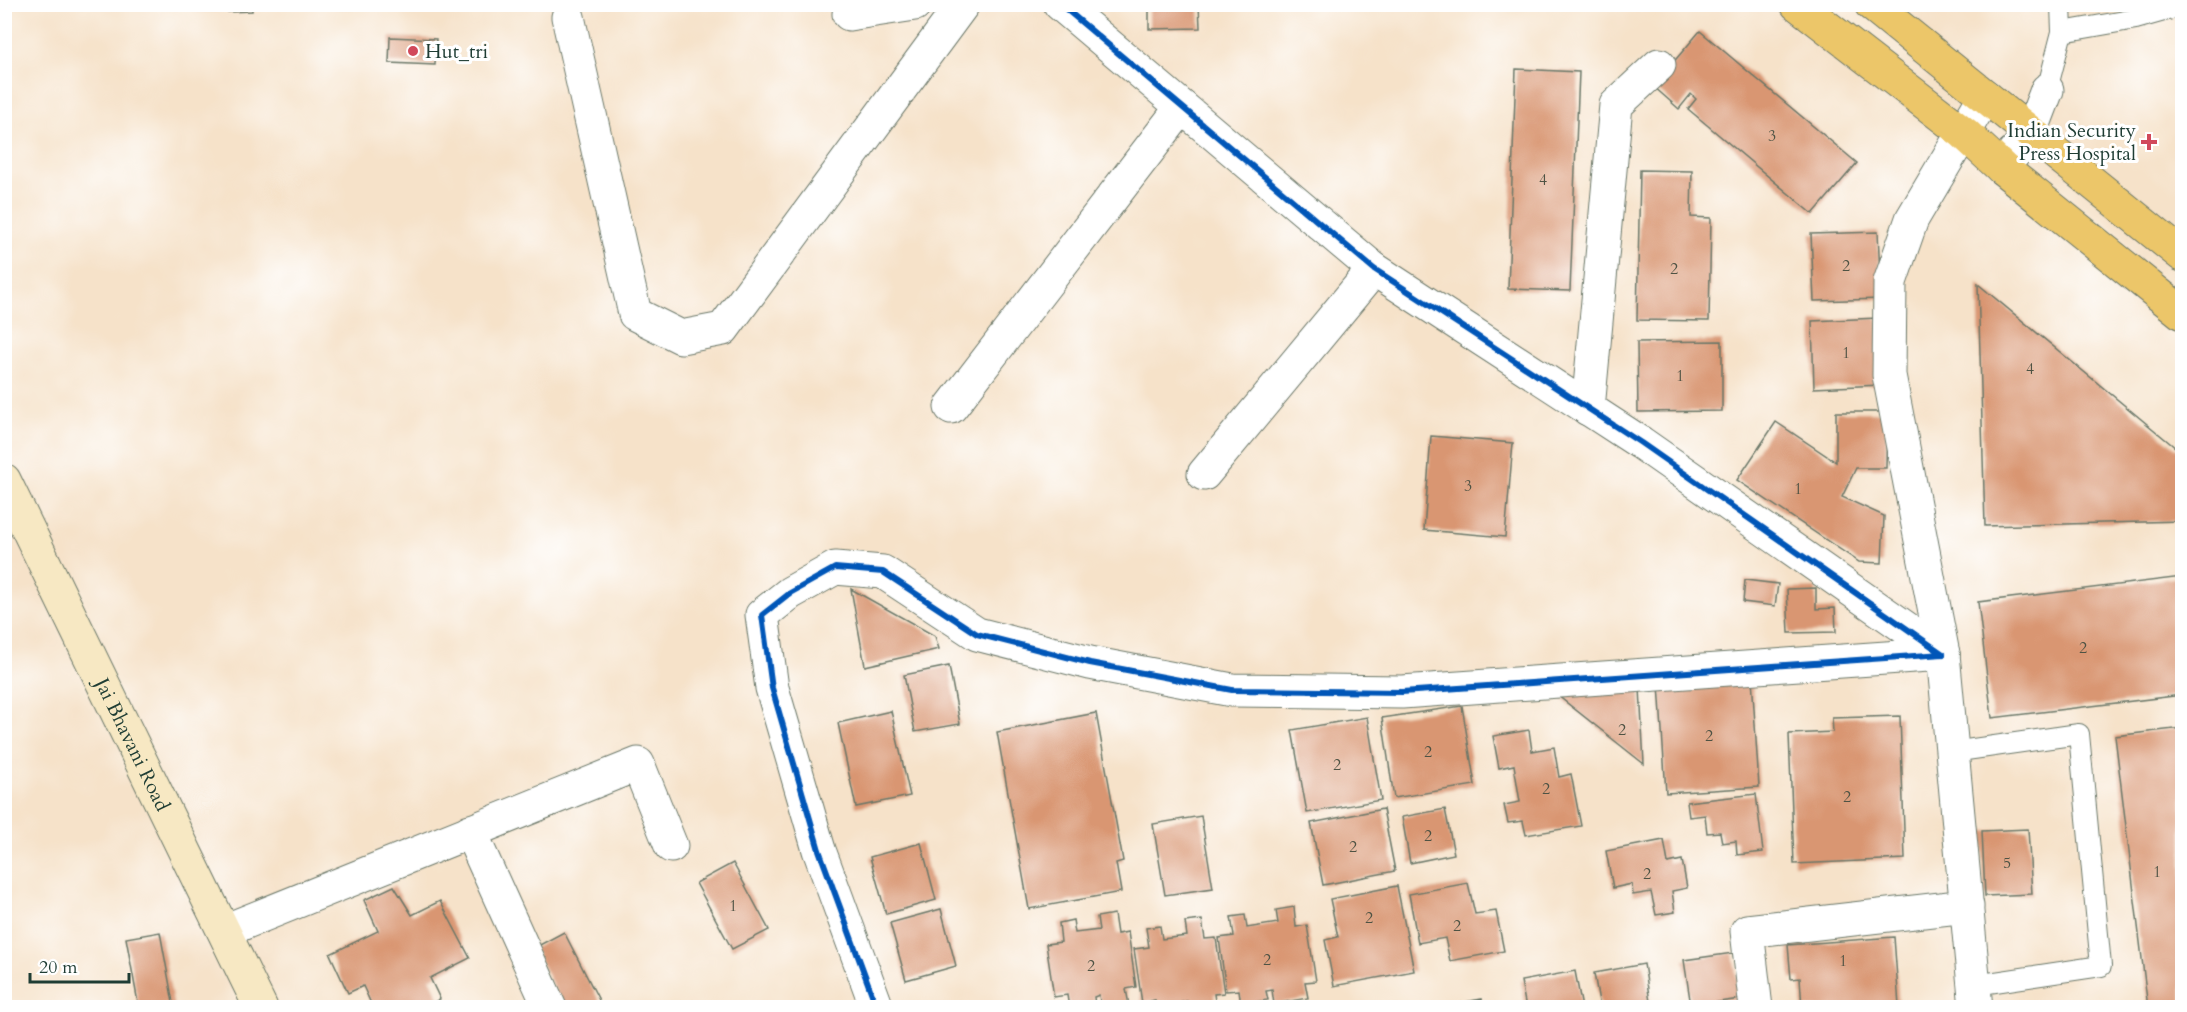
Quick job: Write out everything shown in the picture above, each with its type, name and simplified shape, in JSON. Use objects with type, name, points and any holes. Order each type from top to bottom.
[{"type":"highway","points":[[1797,4],[1964,133],[2002,168],[2182,313]]},
{"type":"highway","points":[[1871,4],[2182,255]]},
{"type":"street","points":[[849,14],[915,4]]},
{"type":"street","points":[[568,17],[635,314],[681,337],[723,329],[963,4]]},
{"type":"street","points":[[1060,4],[1374,269],[1641,443],[1942,654]]},
{"type":"street","points":[[1588,409],[1616,105],[1659,65]]},
{"type":"street","points":[[2002,168],[2031,132],[2047,90]]},
{"type":"street","points":[[1976,996],[1942,654],[1889,375],[1890,282],[1912,219],[1985,96]]},
{"type":"street","points":[[951,407],[1182,107]]},
{"type":"street","points":[[1204,474],[1374,269]]},
{"type":"street","name":"Jai Bhavani Road","points":[[4,480],[261,1008]]},
{"type":"street","points":[[877,1008],[819,850],[772,688],[762,615],[790,593],[835,568],[883,572],[977,634],[1090,663],[1232,690],[1402,692],[1942,654]]},
{"type":"street","points":[[224,931],[638,764],[671,846]]},
{"type":"street","points":[[470,831],[550,1008]]},
{"type":"street","points":[[1756,1008],[1747,931],[1967,906]]},
{"type":"lane","points":[[2047,90],[2062,32],[2061,4]]},
{"type":"lane","points":[[2062,32],[2136,19],[2182,6]]},
{"type":"lane","points":[[1952,752],[2079,734],[2101,966],[1976,996]]},
{"type":"building","points":[[196,4],[220,4],[220,11],[196,11]]},
{"type":"building","points":[[228,4],[252,4],[252,11],[228,12]]},
{"type":"building","name":"Hut_tri","points":[[336,4],[382,4],[382,7],[336,8]]},
{"type":"building","points":[[1149,4],[1199,4],[1200,28],[1149,29]]},
{"type":"building","points":[[1700,31],[1857,163],[1813,214],[1688,109],[1696,99],[1691,94],[1679,109],[1653,86]]},
{"type":"building","name":"Hut_tri","points":[[390,37],[436,39],[435,65],[389,63]]},
{"type":"building","points":[[1516,69],[1579,72],[1570,291],[1508,289]]},
{"type":"building","points":[[1640,170],[1692,171],[1691,217],[1711,218],[1709,321],[1637,320]]},
{"type":"building","points":[[1878,232],[1881,299],[1814,301],[1811,234]]},
{"type":"building","points":[[1978,284],[2182,453],[2182,521],[1985,526]]},
{"type":"building","points":[[1878,318],[1881,385],[1814,388],[1812,321]]},
{"type":"building","points":[[1722,341],[1722,411],[1638,412],[1637,342]]},
{"type":"building","points":[[1836,412],[1887,412],[1886,468],[1856,468],[1842,497],[1884,516],[1882,563],[1859,562],[1737,480],[1776,422],[1836,462]]},
{"type":"building","points":[[1431,436],[1513,443],[1505,537],[1424,530]]},
{"type":"building","points":[[2182,577],[2182,695],[1992,718],[1978,602]]},
{"type":"building","points":[[1745,580],[1778,584],[1775,606],[1743,602]]},
{"type":"building","points":[[1816,588],[1816,609],[1835,608],[1836,632],[1789,633],[1787,589]]},
{"type":"building","points":[[851,589],[935,636],[939,649],[865,666]]},
{"type":"building","points":[[949,666],[960,724],[915,732],[904,675]]},
{"type":"building","points":[[1752,678],[1759,787],[1666,793],[1659,684]]},
{"type":"building","points":[[1640,688],[1644,764],[1557,695]]},
{"type":"building","points":[[1462,706],[1475,785],[1394,798],[1382,718]]},
{"type":"building","points":[[891,711],[910,796],[856,807],[838,723]]},
{"type":"building","points":[[1096,713],[1123,861],[1116,863],[1121,892],[1029,909],[997,732]]},
{"type":"building","points":[[1900,716],[1905,859],[1794,864],[1789,734],[1833,732],[1832,718]]},
{"type":"building","points":[[1367,717],[1381,800],[1307,813],[1292,730]]},
{"type":"building","points":[[2182,728],[2182,1008],[2148,1008],[2115,736]]},
{"type":"building","points":[[1529,730],[1532,751],[1554,747],[1559,777],[1571,774],[1581,826],[1526,835],[1523,821],[1508,823],[1504,805],[1520,802],[1514,765],[1499,768],[1493,736]]},
{"type":"building","points":[[1756,794],[1763,852],[1737,855],[1736,841],[1722,843],[1720,832],[1707,833],[1705,815],[1689,817],[1687,802]]},
{"type":"building","points":[[1383,809],[1395,871],[1323,885],[1311,823]]},
{"type":"building","points":[[1445,809],[1454,854],[1410,863],[1402,817]]},
{"type":"building","points":[[1201,816],[1213,888],[1165,895],[1153,824]]},
{"type":"building","points":[[2028,829],[2032,894],[1985,896],[1982,831]]},
{"type":"building","points":[[1664,840],[1668,863],[1682,860],[1687,888],[1672,891],[1675,912],[1656,915],[1651,892],[1633,895],[1632,884],[1613,888],[1606,851]]},
{"type":"building","points":[[921,843],[936,900],[886,914],[870,857]]},
{"type":"building","points":[[733,863],[769,930],[732,949],[696,883]]},
{"type":"building","points":[[1468,883],[1475,914],[1496,911],[1504,951],[1450,961],[1445,938],[1418,943],[1409,894]]},
{"type":"building","points":[[394,886],[412,915],[440,901],[470,958],[430,978],[440,999],[423,1008],[373,1008],[363,986],[348,993],[330,954],[378,931],[364,900]]},
{"type":"building","points":[[1397,886],[1414,971],[1334,986],[1325,940],[1338,937],[1330,899]]},
{"type":"building","points":[[1294,907],[1296,927],[1307,925],[1316,981],[1305,982],[1308,998],[1274,1004],[1272,990],[1266,991],[1268,1000],[1241,1004],[1239,990],[1226,991],[1219,938],[1234,936],[1231,917],[1245,915],[1247,928],[1278,923],[1276,910]]},
{"type":"building","points":[[941,909],[956,966],[906,980],[890,923]]},
{"type":"building","points":[[1114,914],[1117,934],[1128,932],[1136,987],[1126,989],[1129,1005],[1101,1008],[1099,995],[1094,997],[1095,1005],[1069,1008],[1067,995],[1054,997],[1046,944],[1061,942],[1059,923],[1073,920],[1075,933],[1099,930],[1097,917]]},
{"type":"building","points":[[1202,920],[1205,939],[1216,938],[1224,993],[1214,994],[1216,1008],[1188,1008],[1187,1001],[1182,1002],[1182,1008],[1156,1008],[1155,1000],[1142,1003],[1134,949],[1149,947],[1146,928],[1160,926],[1162,939],[1187,936],[1185,922]]},
{"type":"building","points":[[160,932],[174,1008],[139,1008],[126,938]]},
{"type":"building","points":[[564,932],[603,1008],[564,1008],[534,948]]},
{"type":"building","points":[[1894,937],[1899,1006],[1802,1008],[1800,978],[1791,979],[1788,945]]},
{"type":"building","points":[[1733,953],[1740,999],[1691,1006],[1684,960]]},
{"type":"building","points":[[1644,964],[1651,1008],[1600,1008],[1594,973]]},
{"type":"building","points":[[1575,971],[1582,1008],[1526,1008],[1521,981]]},
{"type":"building","points":[[1482,999],[1483,1008],[1449,1008],[1449,1005]]},
{"type":"cycle path","points":[[1060,4],[1374,269],[1641,443],[1943,654]]},
{"type":"cycle path","points":[[877,1008],[819,850],[772,688],[762,615],[790,593],[835,568],[883,572],[977,634],[1090,663],[1232,690],[1402,692],[1943,654]]},
{"type":"place","name":"Hut_tri","points":[[413,51]]},
{"type":"place","name":"Indian Security Press Hospital","points":[[2149,142]]}]
